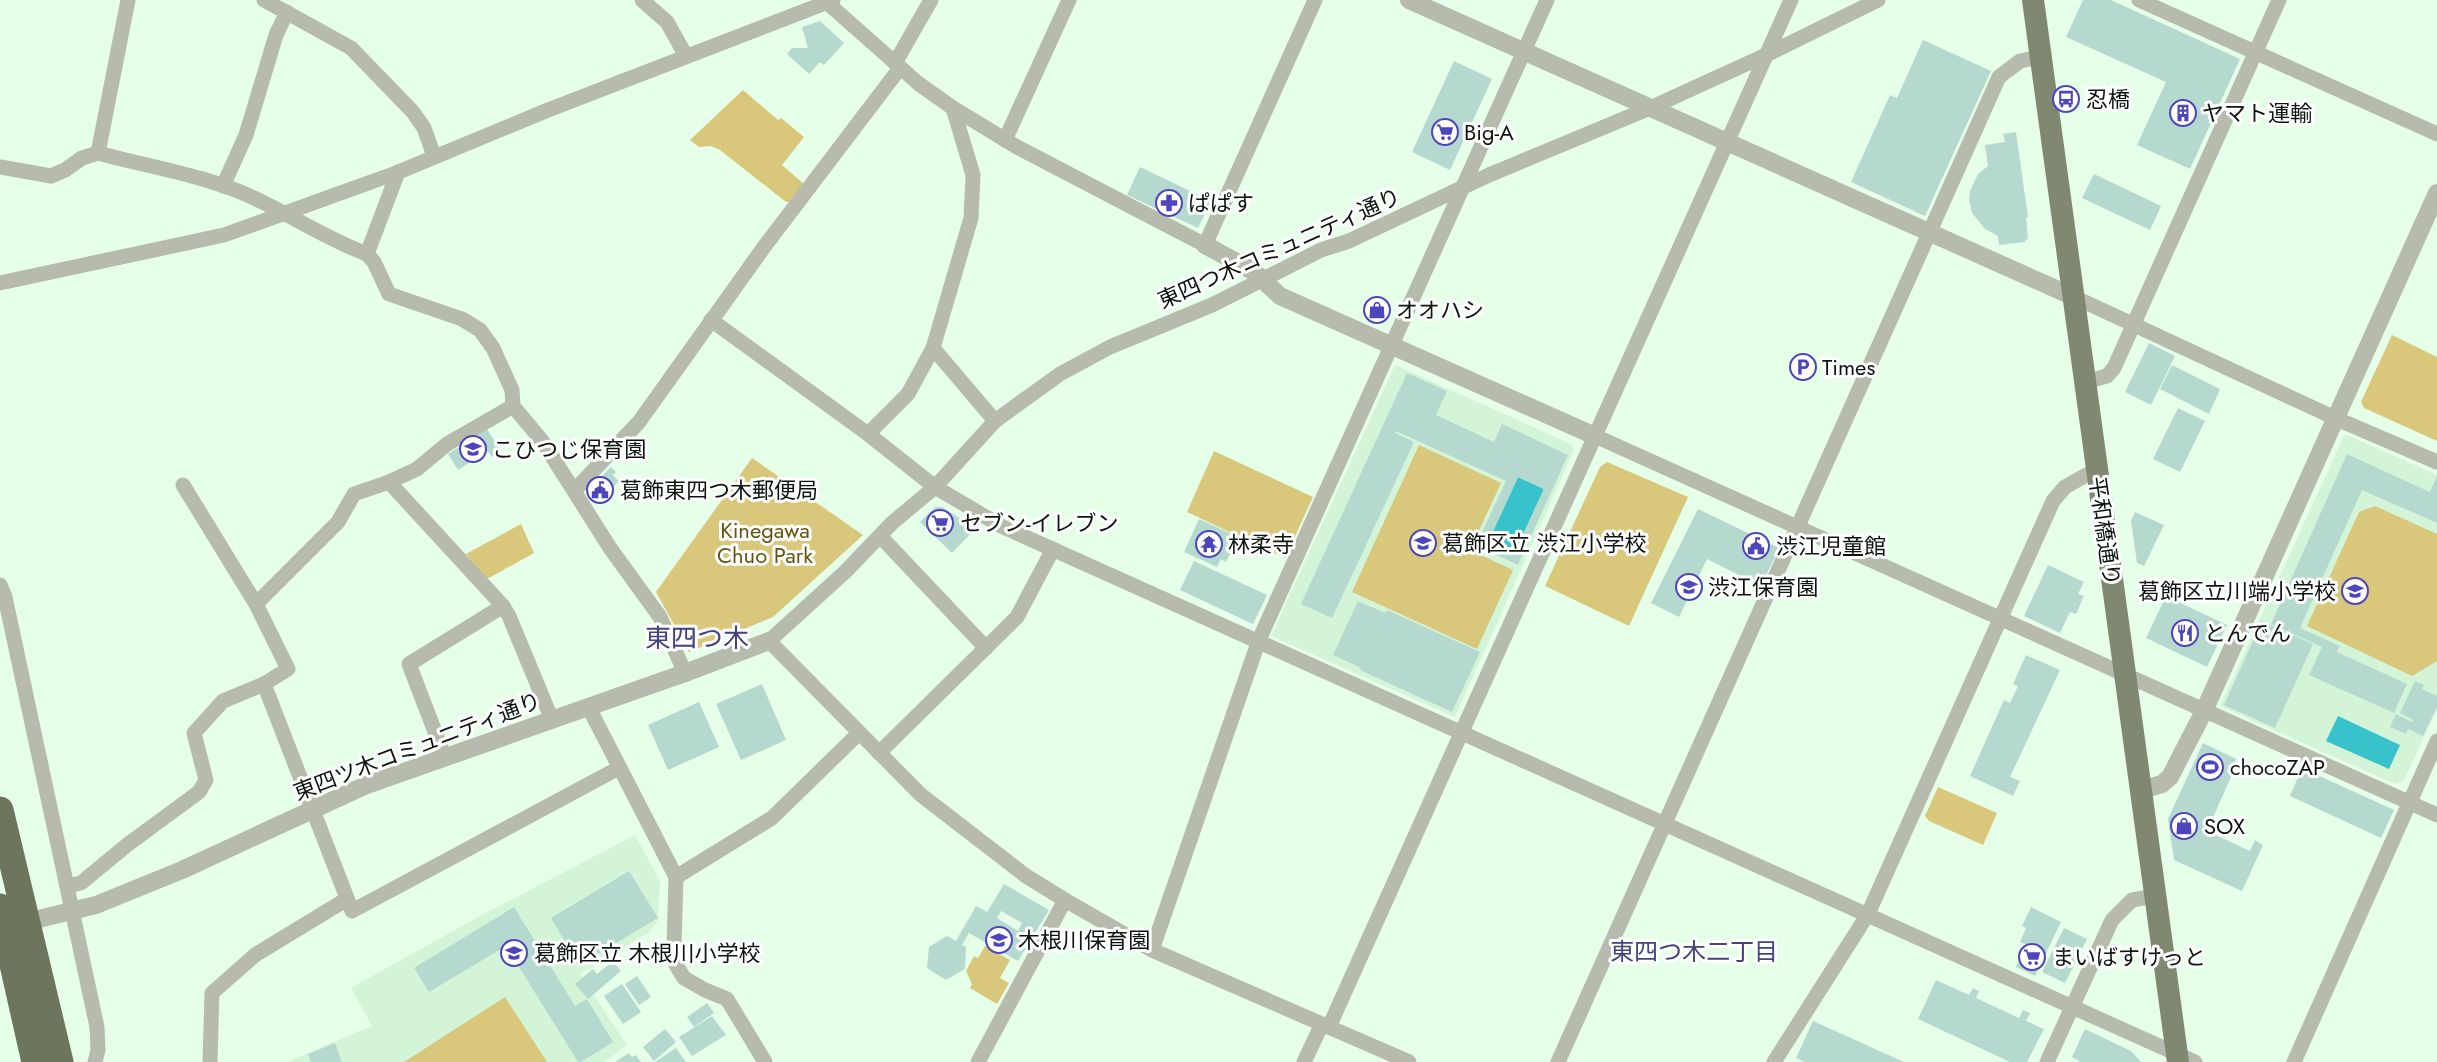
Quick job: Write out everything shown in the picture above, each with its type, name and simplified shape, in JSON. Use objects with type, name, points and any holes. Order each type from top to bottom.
[{"type":"highway","points":[[0,810],[60,1062]]},
{"type":"highway","points":[[8,916],[35,1062]]},
{"type":"main road","name":"平和橋通り","points":[[2033,0],[2155,896],[2183,1059]]},
{"type":"street","points":[[98,153],[128,0]]},
{"type":"street","points":[[264,0],[351,48],[413,112],[424,128],[434,156]]},
{"type":"street","points":[[642,0],[667,22],[686,56]]},
{"type":"street","points":[[575,490],[639,422],[897,66],[931,0]]},
{"type":"street","points":[[1005,140],[1069,0]]},
{"type":"street","points":[[1204,245],[1315,0]]},
{"type":"street","points":[[1409,0],[2437,462]]},
{"type":"street","points":[[1152,950],[1259,640],[1547,0]]},
{"type":"street","points":[[1304,1062],[1325,1025],[1461,732],[1791,0]]},
{"type":"street","name":"東四つ木コミュニティ通り","points":[[769,641],[798,616],[811,600],[880,537],[892,523],[934,487],[994,421],[1060,374],[1110,347],[1212,305],[1321,250],[1349,241],[1553,147],[1650,108],[1878,0]]},
{"type":"street","points":[[2139,0],[2437,134]]},
{"type":"street","points":[[2085,382],[2107,376],[2114,368],[2279,0]]},
{"type":"street","points":[[0,283],[224,235],[398,172],[828,1],[897,66],[953,108],[1005,140],[1253,271],[1280,296],[2437,815]]},
{"type":"street","points":[[223,186],[246,135],[276,35],[287,12]]},
{"type":"street","points":[[1558,1062],[2000,77],[2020,61],[2040,57]]},
{"type":"street","points":[[868,434],[908,394],[933,348],[971,218],[973,175],[953,108]]},
{"type":"street","points":[[0,167],[51,176],[65,170],[82,158],[98,153],[223,186],[256,199],[331,240],[367,254],[374,262],[389,294],[462,319],[480,330],[493,348],[512,390],[513,406],[543,442],[610,548],[660,617],[685,674]]},
{"type":"street","points":[[367,254],[398,172]]},
{"type":"street","points":[[2141,790],[2162,784],[2170,777],[2204,711],[2437,194]]},
{"type":"street","points":[[711,320],[868,434],[934,487],[1001,526],[1868,914],[2183,1059]]},
{"type":"street","points":[[933,348],[994,421]]},
{"type":"street","points":[[256,604],[338,522],[354,494],[417,469],[447,444],[513,406]]},
{"type":"street","points":[[1774,1062],[1868,914],[2059,493],[2078,479],[2097,470]]},
{"type":"street","points":[[389,482],[503,606],[552,720]]},
{"type":"street","points":[[67,886],[81,883],[127,845],[199,792],[206,780],[194,733],[223,701],[264,684],[288,669],[256,604],[183,485]]},
{"type":"street","points":[[880,537],[986,648]]},
{"type":"street","points":[[879,753],[1017,617],[1053,549]]},
{"type":"street","points":[[0,585],[5,597],[97,1027],[98,1050],[95,1062]]},
{"type":"street","points":[[445,758],[409,664],[503,606]]},
{"type":"street","points":[[769,641],[921,795],[1026,876],[1152,950],[1409,1062]]},
{"type":"street","name":"東四ツ木コミュニティ通り","points":[[8,916],[72,912],[182,870],[363,786],[685,674],[769,641]]},
{"type":"street","points":[[264,684],[352,911],[619,768]]},
{"type":"street","points":[[589,708],[676,877],[674,946],[676,965],[684,978],[727,999],[765,1062]]},
{"type":"street","points":[[676,877],[772,818],[859,733]]},
{"type":"street","points":[[2294,1062],[2437,741]]},
{"type":"street","points":[[2047,1062],[2112,920],[2132,900],[2155,896]]},
{"type":"street","points":[[210,1062],[212,993],[255,955],[347,899]]},
{"type":"street","points":[[978,1062],[1065,900]]},
{"type":"shaded area","name":"葛飾区立 渋江小学校","points":[[1395,365],[1571,444],[1574,450],[1455,717],[1271,636]]},
{"type":"shaded area","name":"葛飾区立川端小学校","points":[[2345,434],[2437,475],[2437,709],[2404,780],[2395,784],[2220,706]]},
{"type":"shaded area","name":"葛飾区立 木根川小学校","points":[[635,835],[660,881],[658,920],[649,932],[580,974],[627,1045],[604,1062],[287,1062],[372,1026],[351,988],[482,915]]},
{"type":"green space","points":[[743,90],[778,120],[781,118],[804,137],[782,165],[804,184],[790,202],[786,202],[720,150],[711,146],[699,147],[690,140]]},
{"type":"green space","points":[[2392,335],[2437,357],[2437,441],[2364,408],[2361,402]]},
{"type":"green space","points":[[1419,445],[1501,483],[1470,550],[1513,570],[1477,649],[1352,592]]},
{"type":"green space","points":[[1214,451],[1313,497],[1285,558],[1187,512]]},
{"type":"green space","name":"Kinegawa Chuo Park","points":[[752,458],[863,535],[773,617],[689,652],[656,592]]},
{"type":"green space","points":[[1607,462],[1688,497],[1629,626],[1545,586],[1600,467]]},
{"type":"green space","points":[[2375,506],[2437,534],[2437,661],[2412,676],[2307,626],[2359,512]]},
{"type":"green space","points":[[521,524],[534,553],[487,579],[466,554]]},
{"type":"green space","points":[[1938,787],[1997,813],[1983,845],[1929,821],[1925,816]]},
{"type":"green space","points":[[985,946],[1010,960],[1000,978],[1009,983],[997,1004],[970,988],[972,984],[966,971],[974,956],[978,958]]},
{"type":"green space","points":[[505,997],[547,1062],[404,1062]]},
{"type":"water","points":[[1518,477],[1544,489],[1515,552],[1489,540]]},
{"type":"water","points":[[2338,716],[2400,745],[2389,769],[2326,741]]},
{"type":"building","name":"ヤマト運輸","points":[[2083,0],[2111,0],[2240,59],[2190,169],[2137,145],[2166,82],[2066,37]]},
{"type":"building","points":[[820,21],[844,43],[824,65],[820,62],[809,74],[787,54],[792,48],[808,48],[802,27]]},
{"type":"building","points":[[1923,40],[1991,71],[1925,216],[1851,182],[1890,95],[1897,98]]},
{"type":"building","points":[[1454,61],[1492,79],[1450,170],[1412,152]]},
{"type":"building","points":[[2016,132],[2028,217],[2026,218],[2028,239],[2025,242],[1999,245],[1998,236],[1985,229],[1972,213],[1970,191],[1978,174],[1988,166],[1985,145],[2005,142],[2003,134]]},
{"type":"building","points":[[1140,167],[1211,201],[1198,228],[1127,195]]},
{"type":"building","points":[[2094,174],[2161,206],[2150,230],[2082,198]]},
{"type":"building","points":[[2149,343],[2175,356],[2151,405],[2125,392]]},
{"type":"building","points":[[2172,365],[2220,389],[2209,414],[2160,389]]},
{"type":"building","points":[[1407,373],[1447,391],[1436,415],[1494,442],[1502,424],[1568,455],[1518,565],[1476,545],[1506,481],[1396,431],[1395,433],[1414,442],[1332,618],[1301,604]],"holes":[[[1518,477],[1544,489],[1515,552],[1489,540]]]},
{"type":"building","points":[[2178,408],[2205,421],[2180,472],[2153,459]]},
{"type":"building","points":[[487,429],[501,451],[492,457],[488,451],[458,470],[448,454]]},
{"type":"building","points":[[2347,454],[2430,492],[2437,476],[2437,523],[2362,490],[2300,628],[2340,646],[2337,652],[2407,684],[2394,713],[2309,675],[2322,647],[2271,624]]},
{"type":"building","points":[[611,467],[616,472],[613,475],[619,481],[598,502],[587,491]]},
{"type":"building","points":[[935,507],[942,507],[976,528],[952,553],[920,522]]},
{"type":"building","points":[[1698,509],[1779,548],[1761,586],[1707,559],[1679,617],[1651,603]]},
{"type":"building","points":[[2135,512],[2164,525],[2144,566],[2137,563],[2131,521]]},
{"type":"building","points":[[1199,519],[1232,534],[1228,543],[1234,546],[1226,562],[1221,559],[1217,567],[1184,552]]},
{"type":"building","points":[[1194,561],[1267,595],[1253,624],[1180,590]]},
{"type":"building","points":[[2048,565],[2084,582],[2078,594],[2084,596],[2076,614],[2070,612],[2060,633],[2024,616]]},
{"type":"building","points":[[2166,596],[2227,625],[2207,667],[2146,638]]},
{"type":"building","points":[[1358,601],[1385,613],[1387,610],[1480,652],[1452,712],[1360,670],[1361,668],[1333,655]]},
{"type":"building","points":[[2262,621],[2313,644],[2275,728],[2224,705]]},
{"type":"building","points":[[2026,655],[2060,670],[2010,777],[2020,781],[2013,796],[1970,776],[2004,700],[2010,703],[2018,686],[2013,684]]},
{"type":"building","points":[[2415,681],[2424,685],[2422,689],[2437,696],[2437,707],[2423,736],[2408,729],[2406,734],[2390,727],[2396,714],[2412,722],[2413,720],[2400,713]]},
{"type":"building","points":[[762,684],[786,740],[741,760],[716,704]]},
{"type":"building","points":[[699,702],[719,747],[668,770],[648,725]]},
{"type":"building","points":[[2203,743],[2236,759],[2233,767],[2235,768],[2207,831],[2250,851],[2255,840],[2263,845],[2242,891],[2174,860],[2168,819]]},
{"type":"building","points":[[2302,768],[2394,810],[2381,838],[2290,796]]},
{"type":"building","points":[[629,871],[658,918],[579,965],[551,918]]},
{"type":"building","points":[[1004,884],[1049,910],[1018,961],[969,933],[962,945],[966,947],[965,969],[946,980],[927,968],[929,947],[947,936],[956,941],[976,906],[987,912]],"holes":[[[1001,911],[1022,923],[1018,931],[997,918]]]},
{"type":"building","points":[[514,907],[575,1006],[587,999],[613,1042],[581,1062],[578,1062],[506,946],[429,992],[414,968]]},
{"type":"building","points":[[2031,907],[2061,922],[2035,976],[2016,967],[2027,945],[2020,942],[2026,928],[2022,926]]},
{"type":"building","points":[[2064,928],[2087,939],[2065,983],[2042,972]]},
{"type":"building","points":[[613,961],[621,971],[588,999],[575,984],[593,969],[597,974]]},
{"type":"building","points":[[637,976],[651,997],[639,1005],[625,984]]},
{"type":"building","points":[[1936,980],[1969,995],[1973,988],[1979,991],[1976,998],[2019,1018],[2023,1010],[2030,1013],[2026,1021],[2044,1029],[2027,1062],[2010,1062],[1918,1019]]},
{"type":"building","points":[[622,984],[641,1012],[623,1024],[604,996]]},
{"type":"building","points":[[707,1003],[714,1013],[694,1027],[687,1017]]},
{"type":"building","points":[[712,1016],[726,1035],[692,1056],[679,1037]]},
{"type":"building","points":[[1813,1021],[1904,1062],[1805,1062],[1796,1058]]},
{"type":"building","points":[[665,1029],[676,1042],[654,1061],[643,1047]]},
{"type":"building","points":[[2085,1029],[2131,1051],[2141,1062],[2081,1062],[2072,1057]]},
{"type":"building","points":[[335,1043],[342,1062],[311,1062],[308,1054]]},
{"type":"building","points":[[676,1048],[686,1062],[655,1062]]},
{"type":"building","points":[[629,1053],[632,1057],[636,1055],[641,1062],[615,1062]]},
{"type":"place","name":"忍橋","points":[[2066,99]]},
{"type":"place","name":"ヤマト運輸","points":[[2183,113]]},
{"type":"place","name":"Big-A","points":[[1445,132]]},
{"type":"place","name":"ぱぱす","points":[[1169,203]]},
{"type":"place","name":"オオハシ","points":[[1377,310]]},
{"type":"place","name":"Times","points":[[1803,367]]},
{"type":"place","name":"こひつじ保育園","points":[[473,449]]},
{"type":"place","name":"葛飾東四つ木郵便局","points":[[600,490]]},
{"type":"place","name":"セブン-イレブン","points":[[940,523]]},
{"type":"place","name":"葛飾区立 渋江小学校","points":[[1423,543]]},
{"type":"place","name":"林柔寺","points":[[1209,544]]},
{"type":"place","name":"渋江児童館","points":[[1756,546]]},
{"type":"place","name":"渋江保育園","points":[[1689,587]]},
{"type":"place","name":"葛飾区立川端小学校","points":[[2355,591]]},
{"type":"place","name":"とんでん","points":[[2185,633]]},
{"type":"place","name":"chocoZAP","points":[[2210,767]]},
{"type":"place","name":"SOX","points":[[2184,826]]},
{"type":"place","name":"木根川保育園","points":[[999,940]]},
{"type":"place","name":"葛飾区立 木根川小学校","points":[[514,953]]},
{"type":"place","name":"まいばすけっと","points":[[2032,957]]},
{"type":"district","name":"東四つ木","points":[[697,638]]},
{"type":"district","name":"東四つ木二丁目","points":[[1694,951]]}]
